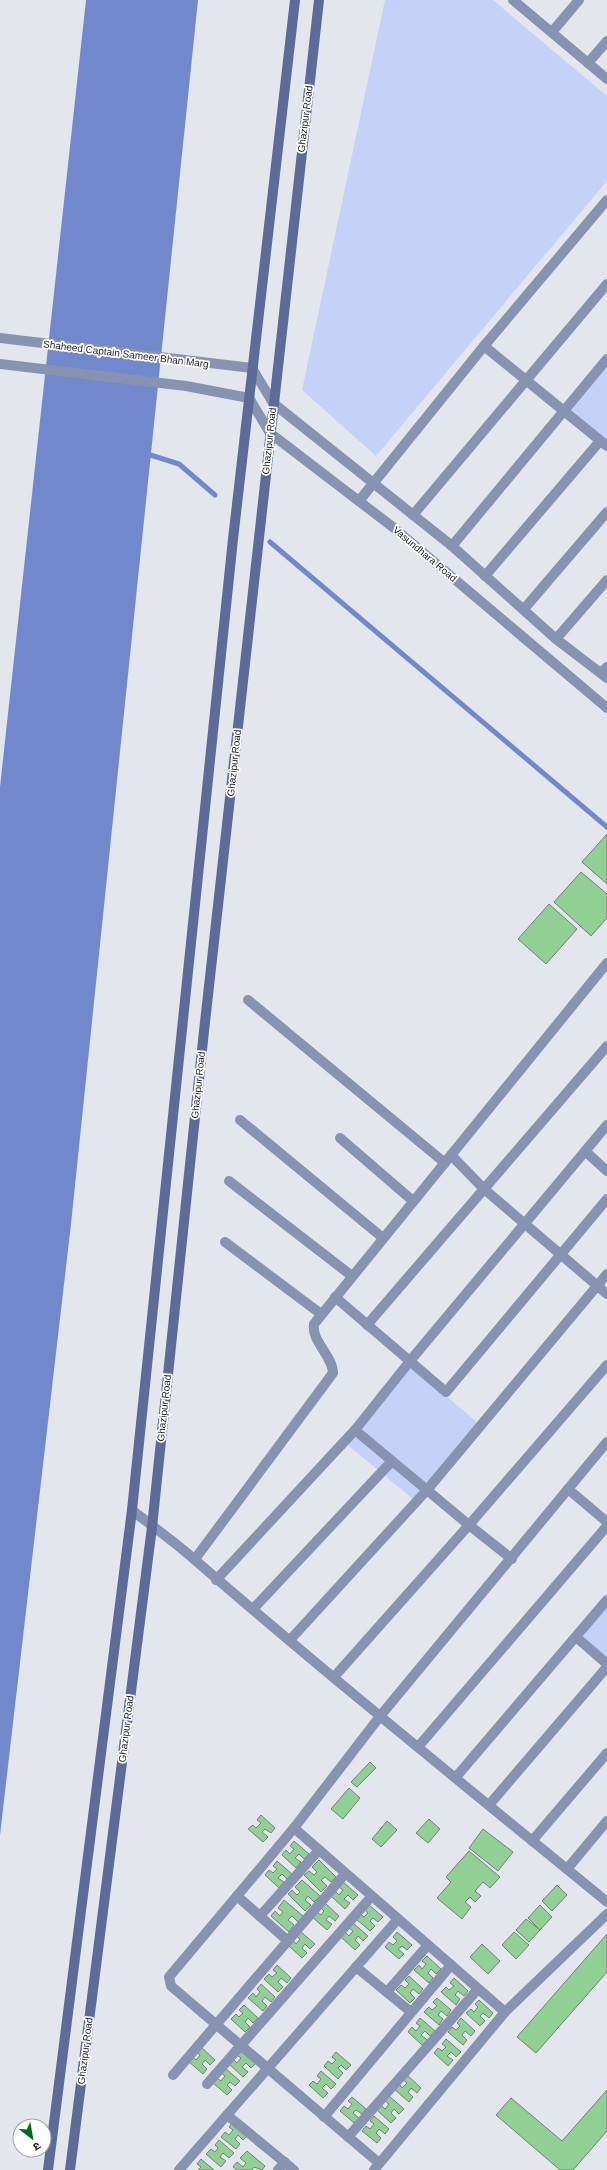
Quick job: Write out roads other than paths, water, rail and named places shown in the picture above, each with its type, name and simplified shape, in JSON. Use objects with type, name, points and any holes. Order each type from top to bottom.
[{"type":"main road","points":[[48,2170],[132,1510],[252,368],[295,0]]},
{"type":"main road","name":"Ghazipur Road","points":[[70,2170],[152,1526],[204,1031],[319,0]]},
{"type":"street","points":[[552,32],[579,0]]},
{"type":"street","points":[[518,1],[607,79]]},
{"type":"street","points":[[588,63],[607,41]]},
{"type":"street","points":[[359,501],[484,346],[607,200]]},
{"type":"street","points":[[413,515],[607,284]]},
{"type":"street","name":"Shaheed Captain Sameer Bhan Marg","points":[[0,338],[188,362],[252,368]]},
{"type":"street","points":[[484,346],[604,443],[485,576]]},
{"type":"street","points":[[452,546],[607,359]]},
{"type":"street","points":[[4,364],[186,386],[249,398]]},
{"type":"street","points":[[252,368],[273,403],[452,546],[556,639],[605,672]]},
{"type":"street","name":"Vasundhara Road","points":[[249,398],[270,433],[394,528],[607,708]]},
{"type":"street","points":[[524,609],[607,512]]},
{"type":"street","points":[[556,639],[607,580]]},
{"type":"street","points":[[195,1559],[333,1373],[332,1365],[314,1332],[314,1324],[335,1296],[607,963]]},
{"type":"street","points":[[248,1000],[448,1159],[607,1294]]},
{"type":"street","points":[[367,1325],[607,1046]]},
{"type":"street","points":[[240,1120],[383,1238]]},
{"type":"street","points":[[216,1580],[355,1430],[410,1361],[607,1125]]},
{"type":"street","points":[[340,1138],[414,1201]]},
{"type":"street","points":[[585,1151],[607,1171]]},
{"type":"street","points":[[228,1180],[352,1276]]},
{"type":"street","points":[[335,1296],[446,1392],[607,1199]]},
{"type":"street","points":[[225,1242],[321,1314]]},
{"type":"street","points":[[290,1640],[427,1490],[607,1274]]},
{"type":"street","points":[[334,1677],[468,1526],[607,1365]]},
{"type":"street","points":[[355,1430],[468,1526],[512,1559]]},
{"type":"street","points":[[607,1442],[512,1559],[381,1715],[294,1828],[169,1977],[171,1986],[348,2137],[376,2167],[505,2012],[607,1914]]},
{"type":"street","points":[[253,1610],[392,1461]]},
{"type":"street","points":[[568,1489],[607,1522]]},
{"type":"street","points":[[132,1510],[195,1559],[216,1580],[607,1902]]},
{"type":"street","points":[[418,1747],[607,1526]]},
{"type":"street","points":[[456,1777],[607,1600]]},
{"type":"street","points":[[576,1637],[607,1664]]},
{"type":"street","points":[[489,1805],[607,1667]]},
{"type":"street","points":[[532,1841],[607,1752]]},
{"type":"street","points":[[567,1869],[607,1821]]},
{"type":"street","points":[[294,1828],[505,2012]]},
{"type":"street","points":[[260,1916],[319,1850]]},
{"type":"street","points":[[173,2074],[345,1874]]},
{"type":"street","points":[[237,1896],[288,1940]]},
{"type":"street","points":[[207,2084],[371,1896]]},
{"type":"street","points":[[179,2170],[398,1919]]},
{"type":"street","points":[[387,1992],[428,1946]]},
{"type":"street","points":[[324,2116],[451,1964]]},
{"type":"street","points":[[356,1967],[411,2012]]},
{"type":"street","points":[[348,2137],[478,1989]]},
{"type":"street","points":[[227,2115],[294,2170]]},
{"type":"street","points":[[278,2170],[285,2162]]},
{"type":"water","points":[[86,0],[198,0],[71,1224],[0,1835],[0,787]]},
{"type":"waterway","points":[[144,453],[179,464],[215,495]]},
{"type":"waterway","points":[[270,542],[607,827]]}]
